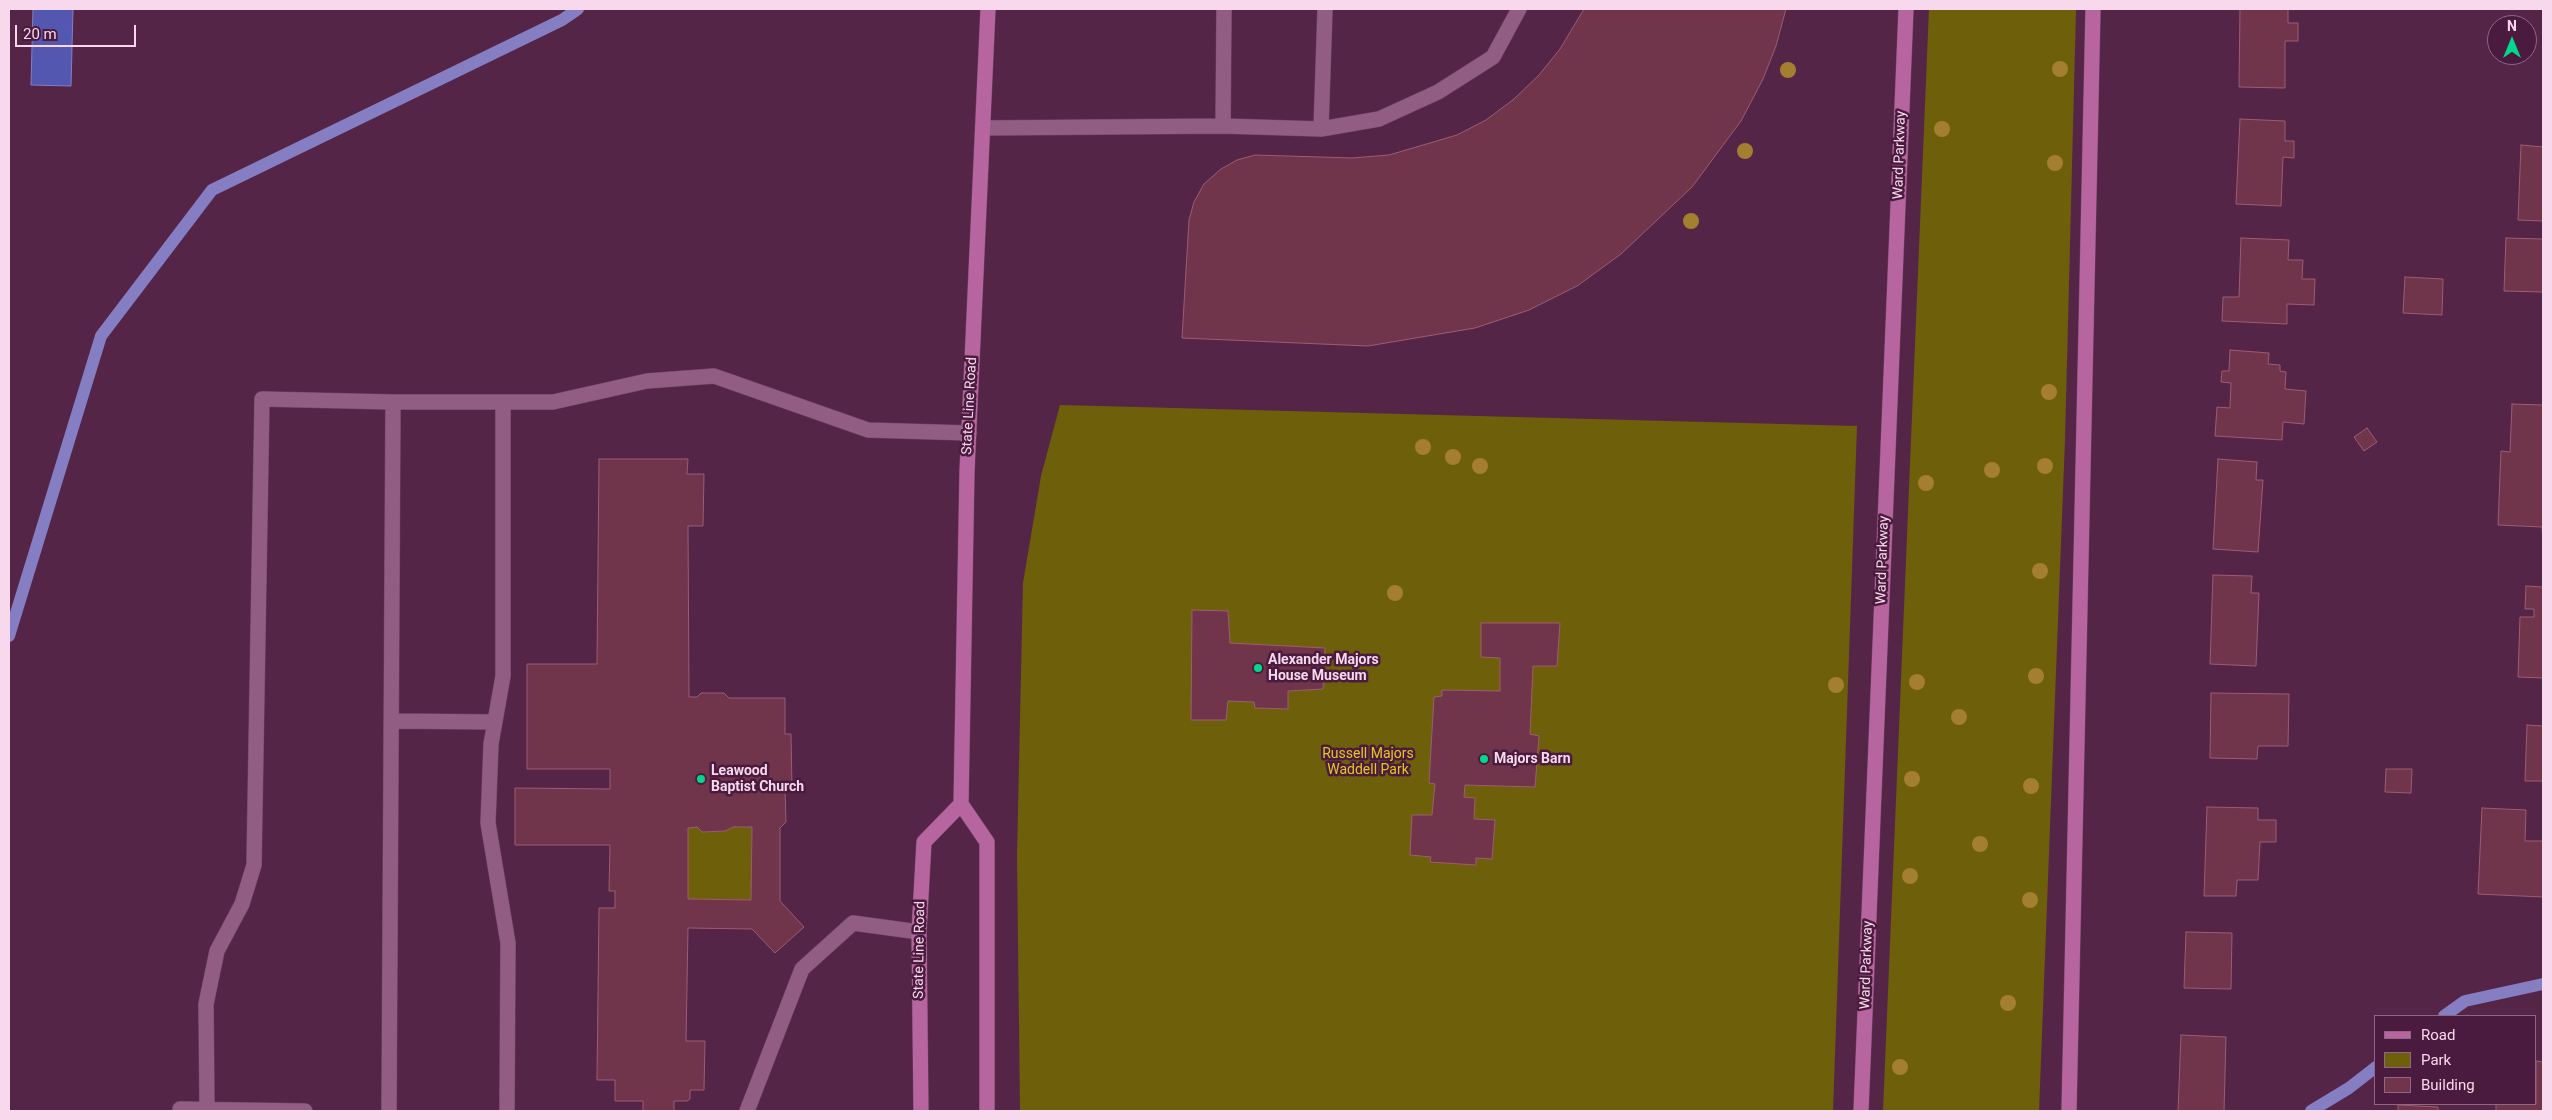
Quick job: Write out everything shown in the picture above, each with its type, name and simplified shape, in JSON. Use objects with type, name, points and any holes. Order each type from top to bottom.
[{"type":"main road","name":"State Line Road","points":[[920,1111],[919,932],[924,842],[961,804],[969,432],[988,9]]},
{"type":"main road","name":"Ward Parkway","points":[[1861,1111],[1906,9]]},
{"type":"main road","points":[[2069,1111],[2093,9]]},
{"type":"main road","points":[[961,804],[987,842],[987,1111]]},
{"type":"street","points":[[1223,126],[1224,9]]},
{"type":"street","points":[[1321,129],[1325,9]]},
{"type":"street","points":[[983,128],[1223,126],[1321,129],[1378,119],[1438,92],[1494,57],[1519,9]]},
{"type":"street","points":[[207,1110],[206,1004],[217,952],[242,904],[254,865],[262,399],[393,402],[553,402],[647,381],[714,376],[868,430],[969,432]]},
{"type":"street","points":[[390,1111],[393,402]]},
{"type":"street","points":[[503,402],[503,676],[491,744],[488,823],[508,943],[507,1111]]},
{"type":"street","points":[[392,721],[495,722]]},
{"type":"street","points":[[747,1111],[802,969],[853,922],[919,932]]},
{"type":"street","points":[[180,1111],[180,1109],[305,1111]]},
{"type":"green space","points":[[1929,9],[2076,9],[2065,439],[2039,1111],[1883,1111]]},
{"type":"green space","name":"Russell Majors Waddell Park","points":[[1060,405],[1857,426],[1833,1111],[1020,1111],[1017,855],[1023,583],[1041,476]]},
{"type":"green space","points":[[697,827],[702,832],[725,831],[733,827],[752,827],[751,900],[688,899],[688,828]]},
{"type":"shaded area","points":[[33,9],[73,9],[71,86],[31,85]]},
{"type":"building","points":[[1584,9],[1786,9],[1776,46],[1763,79],[1741,121],[1692,187],[1621,254],[1577,286],[1529,310],[1475,328],[1368,346],[1182,338],[1189,220],[1194,202],[1204,184],[1221,169],[1237,160],[1255,155],[1352,158],[1389,155],[1457,135],[1486,120],[1514,99],[1539,75],[1560,49]]},
{"type":"building","points":[[2240,9],[2288,9],[2288,23],[2298,23],[2298,41],[2285,41],[2285,88],[2239,87]]},
{"type":"building","points":[[2240,119],[2285,121],[2285,141],[2294,141],[2294,158],[2283,157],[2281,206],[2236,204]]},
{"type":"building","points":[[2521,145],[2543,147],[2543,221],[2518,220]]},
{"type":"building","points":[[2241,238],[2289,240],[2288,260],[2303,260],[2302,279],[2315,279],[2314,305],[2287,304],[2287,324],[2222,321],[2223,297],[2239,297]]},
{"type":"building","points":[[2506,238],[2543,239],[2543,292],[2504,291]]},
{"type":"building","points":[[2405,277],[2443,279],[2442,315],[2403,313]]},
{"type":"building","points":[[2230,350],[2269,353],[2268,364],[2280,365],[2280,371],[2286,372],[2285,389],[2306,391],[2304,424],[2283,422],[2282,440],[2215,436],[2217,407],[2230,408],[2231,383],[2221,382],[2222,371],[2229,371]]},
{"type":"building","points":[[2512,404],[2543,405],[2543,542],[2542,527],[2498,525],[2501,451],[2510,452]]},
{"type":"building","points":[[2367,428],[2377,442],[2364,451],[2354,437]]},
{"type":"building","name":"Leawood Baptist Church","points":[[599,459],[688,459],[687,474],[704,474],[703,526],[688,526],[689,697],[697,697],[701,693],[724,693],[729,698],[785,698],[785,734],[791,734],[792,789],[785,789],[786,822],[780,828],[780,901],[804,927],[775,953],[752,929],[688,928],[686,1041],[705,1041],[704,1090],[690,1090],[690,1099],[687,1101],[674,1101],[674,1111],[643,1111],[643,1101],[615,1101],[615,1080],[597,1080],[599,908],[615,908],[615,891],[609,891],[610,845],[515,845],[515,788],[610,789],[610,769],[527,769],[527,664],[597,664]],"holes":[[[697,827],[702,832],[725,831],[733,827],[752,827],[751,900],[688,899],[688,828]]]},
{"type":"building","points":[[2218,459],[2257,462],[2256,480],[2263,480],[2258,552],[2213,549]]},
{"type":"building","points":[[2213,575],[2252,576],[2251,593],[2259,593],[2256,666],[2210,664]]},
{"type":"building","points":[[2526,586],[2543,587],[2543,678],[2518,677],[2520,617],[2534,617],[2534,609],[2525,609]]},
{"type":"building","name":"Alexander Majors House Museum","points":[[1192,610],[1228,611],[1230,643],[1325,648],[1323,689],[1288,691],[1288,709],[1255,708],[1254,702],[1228,701],[1226,720],[1191,720]]},
{"type":"building","name":"Majors Barn","points":[[1481,623],[1560,623],[1557,666],[1533,666],[1530,734],[1539,736],[1535,787],[1465,785],[1464,797],[1475,798],[1474,819],[1495,820],[1492,859],[1476,858],[1476,865],[1430,862],[1431,857],[1410,855],[1412,815],[1432,815],[1435,784],[1429,783],[1434,697],[1442,696],[1442,690],[1500,691],[1500,658],[1481,657]]},
{"type":"building","points":[[2211,693],[2289,694],[2288,746],[2258,746],[2257,759],[2210,758]]},
{"type":"building","points":[[2527,725],[2543,726],[2543,781],[2525,781]]},
{"type":"building","points":[[2386,769],[2412,769],[2411,793],[2385,792]]},
{"type":"building","points":[[2207,807],[2258,808],[2258,820],[2276,820],[2276,842],[2260,842],[2258,880],[2237,880],[2236,896],[2204,896]]},
{"type":"building","points":[[2482,808],[2526,810],[2525,841],[2543,841],[2543,897],[2478,894]]},
{"type":"building","points":[[2186,932],[2232,933],[2231,989],[2184,988]]},
{"type":"building","points":[[2181,1035],[2226,1037],[2224,1111],[2178,1111]]},
{"type":"building","points":[[2537,1061],[2543,1062],[2543,1111],[2496,1111],[2496,1105],[2537,1105]]},
{"type":"building","points":[[2398,1105],[2438,1107],[2438,1111],[2398,1111]]},
{"type":"waterway","points":[[9,636],[101,336],[212,190],[562,20],[578,9]]},
{"type":"waterway","points":[[2445,1015],[2465,1001],[2543,984]]},
{"type":"waterway","points":[[2311,1111],[2349,1088],[2374,1069]]},
{"type":"place","name":"Alexander Majors House Museum","points":[[1258,668]]},
{"type":"place","name":"Majors Barn","points":[[1484,759]]},
{"type":"place","name":"Leawood Baptist Church","points":[[701,779]]}]
